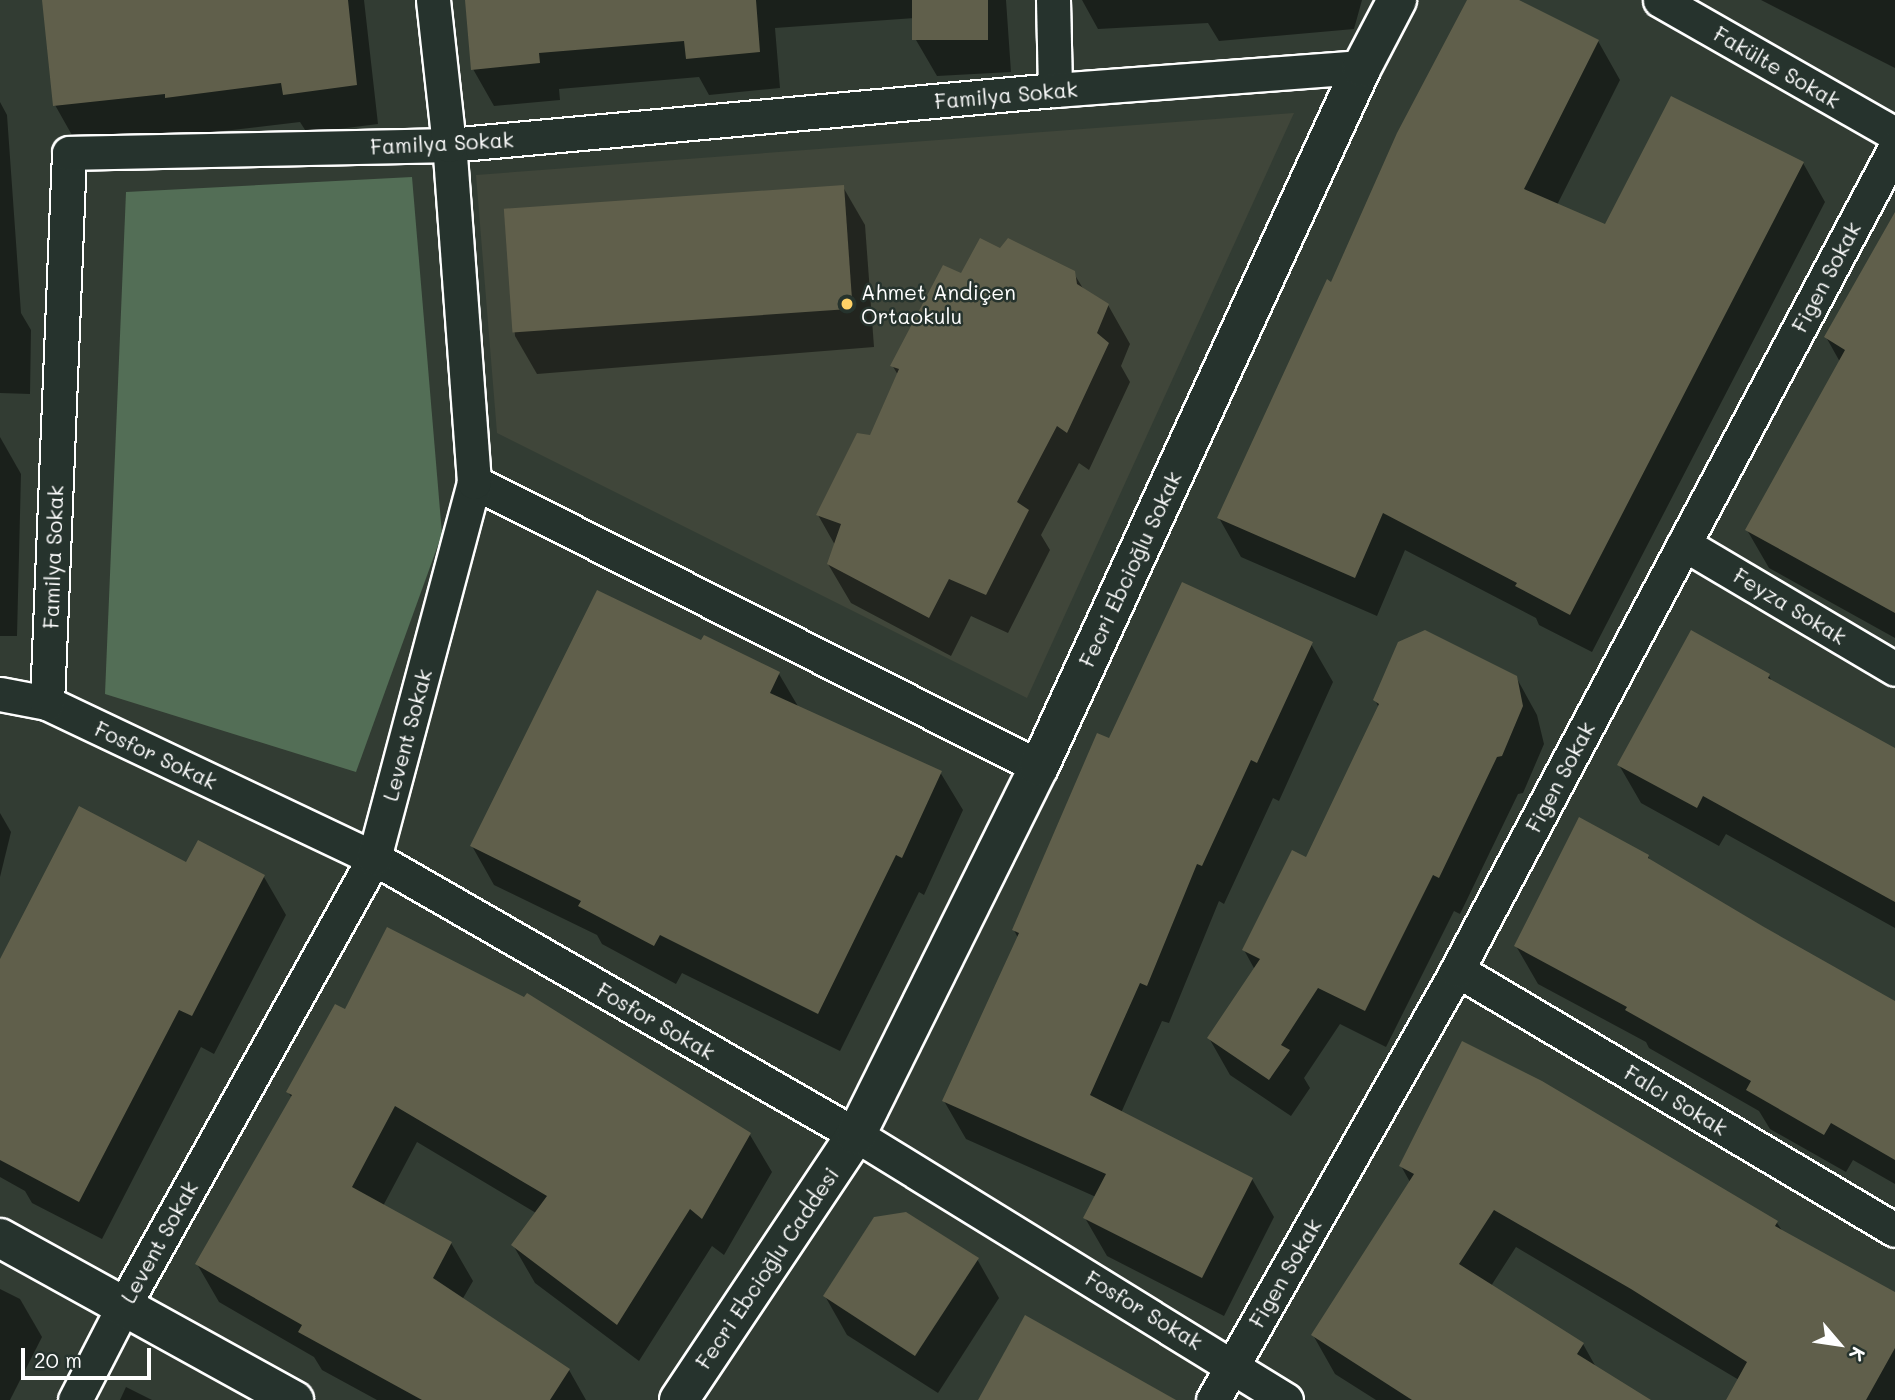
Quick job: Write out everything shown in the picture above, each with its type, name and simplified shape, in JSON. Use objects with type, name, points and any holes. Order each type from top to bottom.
[{"type":"street","name":"Levent Sokak","points":[[75,1400],[124,1305],[374,858],[474,482],[449,145],[433,0]]},
{"type":"street","points":[[1053,0],[1055,90]]},
{"type":"street","name":"Fecri Ebcioğlu Sokak","points":[[856,1135],[1039,766],[1362,67],[1397,0]]},
{"type":"street","name":"Fakülte Sokak","points":[[1660,0],[1895,134]]},
{"type":"street","name":"Familya Sokak","points":[[47,703],[69,153],[449,145],[1055,90],[1362,67]]},
{"type":"street","name":"Figen Sokak","points":[[1213,1400],[1457,970],[1895,148]]},
{"type":"street","points":[[474,482],[1039,766]]},
{"type":"street","name":"Feyza Sokak","points":[[1684,544],[1895,669]]},
{"type":"street","name":"Fosfor Sokak","points":[[0,694],[47,703],[374,858],[856,1135],[1233,1364],[1286,1400]]},
{"type":"street","name":"Falcı Sokak","points":[[1457,970],[1895,1230]]},
{"type":"street","name":"Fecri Ebcioğlu Caddesi","points":[[679,1400],[856,1135]]},
{"type":"street","points":[[0,1238],[294,1400]]},
{"type":"shaded area","name":"Ahmet Andiçen Ortaokulu","points":[[1294,113],[1027,698],[497,433],[476,175]]},
{"type":"green space","points":[[412,177],[442,534],[356,772],[105,694],[126,192]]},
{"type":"building","points":[[42,0],[348,0],[357,85],[283,95],[281,83],[165,98],[165,94],[53,106]]},
{"type":"building","points":[[465,0],[756,0],[760,52],[686,59],[684,41],[539,53],[540,63],[471,70]]},
{"type":"building","points":[[912,0],[988,0],[988,40],[912,40]]},
{"type":"building","points":[[1467,0],[1519,0],[1599,40],[1524,189],[1605,224],[1671,96],[1804,162],[1570,615],[1515,586],[1517,583],[1383,513],[1355,578],[1217,518],[1327,279],[1331,282],[1397,133]]},
{"type":"building","points":[[844,185],[853,309],[512,332],[504,209]]},
{"type":"building","points":[[1895,212],[1895,613],[1745,530],[1845,350],[1824,337]]},
{"type":"building","points":[[980,238],[1000,248],[1008,238],[1075,271],[1077,284],[1109,304],[1097,333],[1109,343],[1067,433],[1057,426],[1017,502],[1029,510],[986,595],[949,579],[929,618],[827,564],[841,524],[816,515],[857,433],[870,435],[899,369],[890,366],[943,265],[961,273]]},
{"type":"building","points":[[1182,582],[1313,642],[1257,763],[1251,760],[1202,866],[1197,864],[1147,986],[1140,983],[1090,1095],[1253,1178],[1202,1278],[1083,1218],[1106,1174],[942,1101],[1019,933],[1012,930],[1097,733],[1109,738]]},
{"type":"building","points":[[597,590],[701,640],[704,635],[780,672],[770,693],[942,771],[902,858],[896,855],[818,1014],[660,935],[654,946],[578,906],[581,901],[470,846]]},
{"type":"building","points":[[1425,630],[1517,676],[1523,706],[1502,756],[1497,757],[1439,878],[1433,875],[1365,1011],[1318,988],[1281,1045],[1290,1050],[1269,1080],[1207,1038],[1260,959],[1242,950],[1292,850],[1306,857],[1379,704],[1373,700],[1398,642]]},
{"type":"building","points":[[1691,630],[1770,674],[1768,678],[1895,748],[1895,902],[1703,796],[1697,808],[1617,765]]},
{"type":"building","points":[[79,806],[186,862],[198,840],[265,875],[192,1016],[179,1010],[79,1202],[0,1160],[0,959]]},
{"type":"building","points":[[1579,817],[1649,855],[1648,858],[1764,927],[1895,1001],[1895,1160],[1831,1123],[1824,1135],[1746,1090],[1751,1081],[1625,1010],[1627,1007],[1514,946]]},
{"type":"building","points":[[387,927],[524,997],[527,993],[751,1133],[702,1219],[690,1209],[617,1325],[511,1245],[547,1196],[395,1106],[352,1187],[452,1242],[433,1278],[570,1369],[550,1400],[422,1400],[298,1332],[302,1325],[195,1264],[292,1095],[286,1092],[335,1004],[345,1009]]},
{"type":"building","points":[[1462,1041],[1542,1081],[1778,1221],[1775,1226],[1895,1292],[1895,1348],[1866,1400],[1726,1400],[1747,1362],[1631,1289],[1494,1210],[1459,1264],[1584,1343],[1577,1354],[1651,1400],[1412,1400],[1311,1335],[1414,1174],[1399,1166]]},
{"type":"building","points":[[906,1212],[979,1258],[915,1356],[823,1296],[874,1217]]},
{"type":"building","points":[[1025,1315],[1176,1400],[978,1400]]},
{"type":"place","name":"Ahmet Andiçen Ortaokulu","points":[[847,304]]}]
